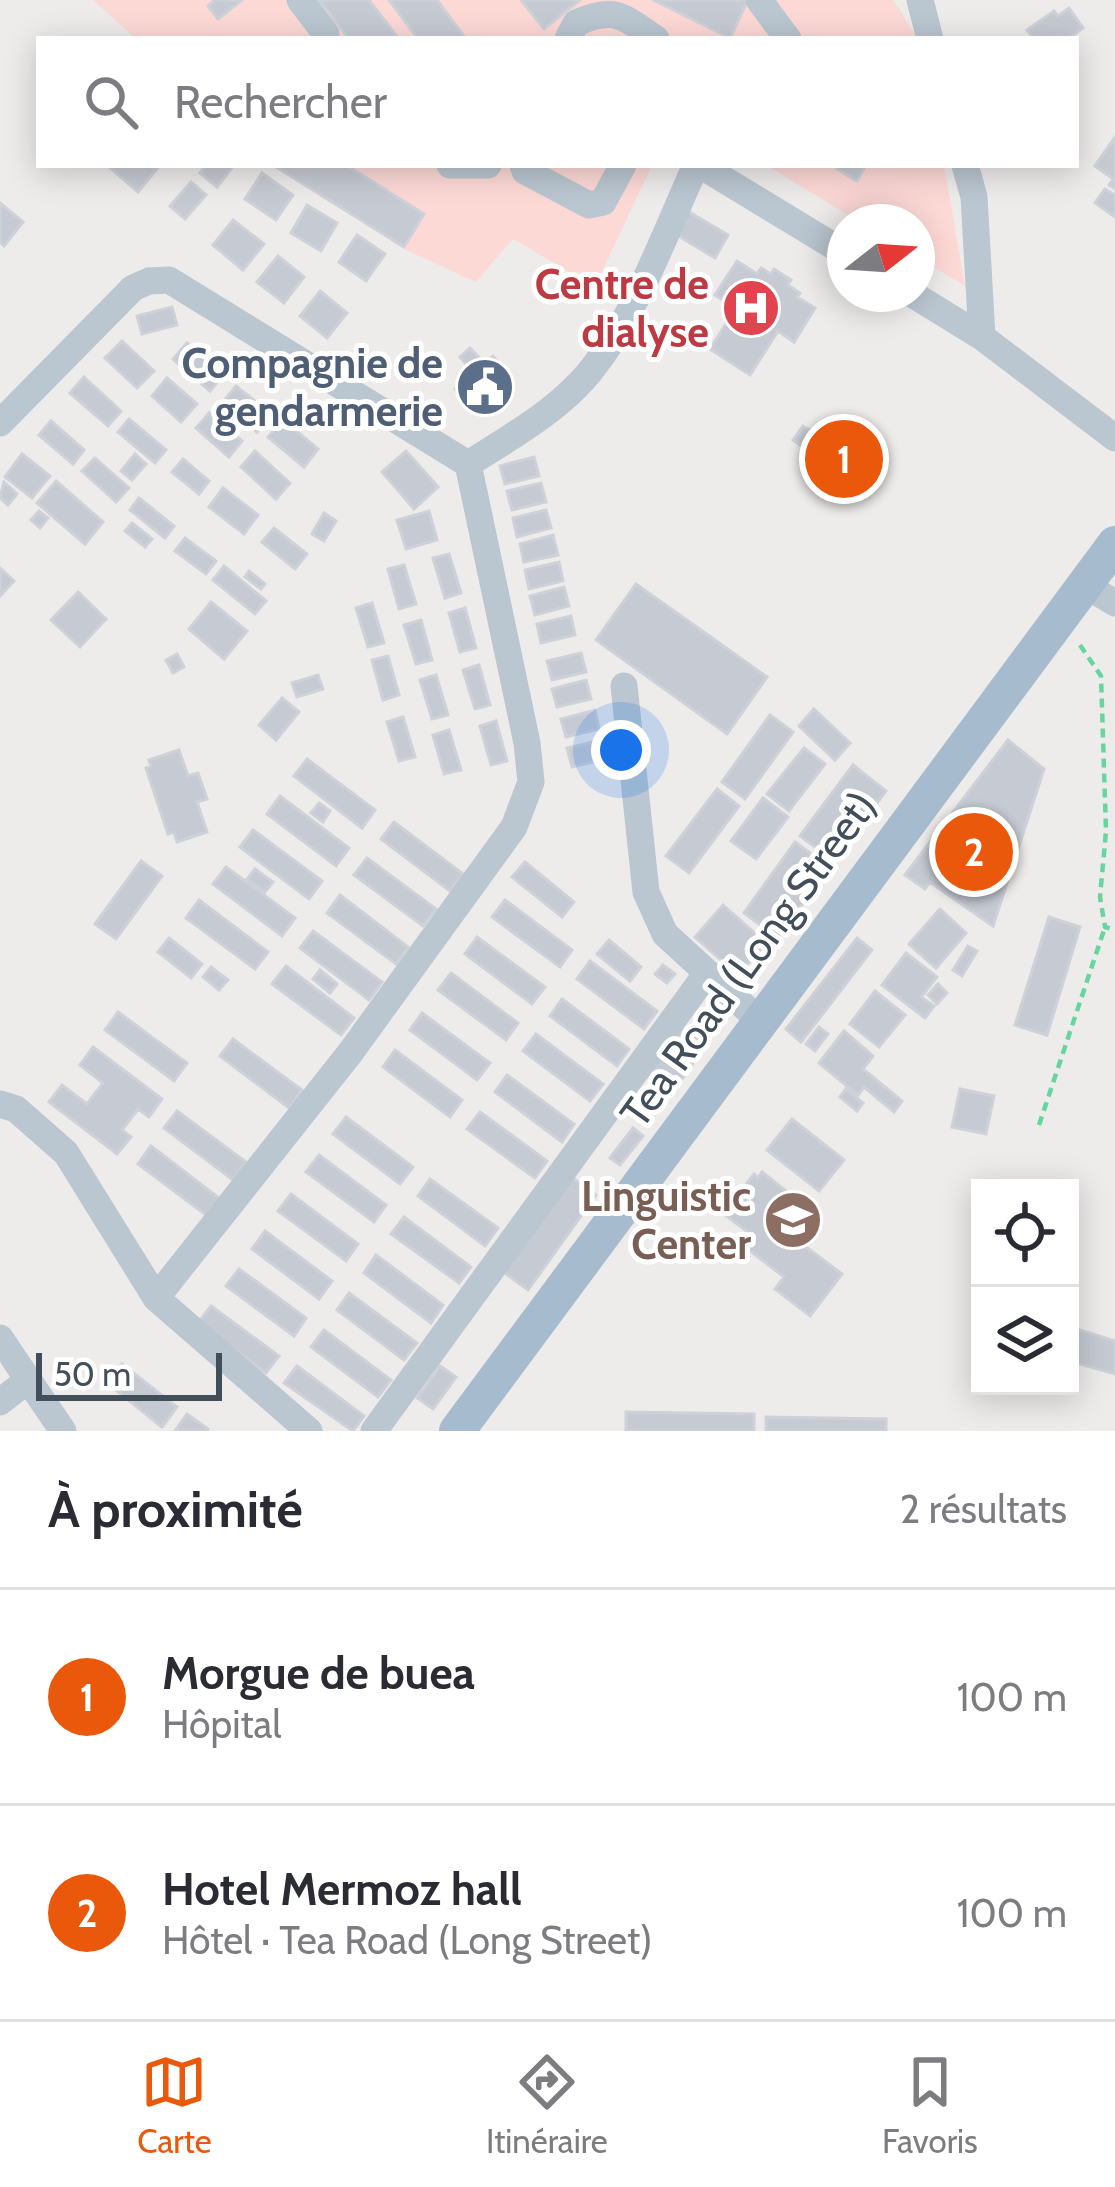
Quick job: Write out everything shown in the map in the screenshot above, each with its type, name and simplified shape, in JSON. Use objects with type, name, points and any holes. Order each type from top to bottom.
[{"type":"main road","name":"Tea Road (Long Street)","points":[[457,1431],[1115,544]]},
{"type":"street","points":[[300,0],[326,34]]},
{"type":"street","points":[[759,0],[786,36]]},
{"type":"street","points":[[920,0],[929,36]]},
{"type":"street","points":[[570,36],[593,7],[616,12],[652,36]]},
{"type":"street","points":[[524,168],[590,205],[603,202],[621,168]]},
{"type":"street","points":[[468,464],[539,418],[588,374],[639,292],[697,168]]},
{"type":"street","points":[[703,168],[827,243]]},
{"type":"street","points":[[966,168],[974,196],[982,337]]},
{"type":"street","points":[[0,423],[133,288],[169,280],[468,464],[527,743],[531,782],[514,827],[350,1053],[156,1298]]},
{"type":"street","points":[[935,308],[982,337],[1115,438]]},
{"type":"street","points":[[1083,584],[1115,603]]},
{"type":"street","points":[[624,686],[646,892],[665,934],[759,1020]]},
{"type":"street","points":[[374,1431],[706,973]]},
{"type":"street","points":[[0,1104],[16,1109],[66,1154],[156,1298],[309,1431]]},
{"type":"street","points":[[0,1338],[62,1431]]},
{"type":"street","points":[[0,1402],[28,1380]]},
{"type":"path","points":[[1039,1125],[1105,927],[1100,897],[1106,831],[1101,676],[1060,615]]},
{"type":"path","points":[[1105,927],[1115,930]]},
{"type":"shaded area","points":[[93,0],[893,0],[916,36],[133,36]]},
{"type":"shaded area","points":[[277,168],[651,168],[595,287],[513,239],[476,282],[404,249]]},
{"type":"shaded area","points":[[771,168],[945,168],[965,286],[935,268],[935,204],[830,204]]},
{"type":"building","points":[[215,0],[242,0],[218,19],[208,6]]},
{"type":"building","points":[[319,0],[369,0],[397,36],[347,36]]},
{"type":"building","points":[[389,0],[437,0],[464,36],[416,36]]},
{"type":"building","points":[[521,0],[580,0],[544,29]]},
{"type":"building","points":[[653,0],[748,0],[731,36]]},
{"type":"building","points":[[1069,8],[1083,28],[1072,36],[1032,36],[1027,30],[1054,11],[1058,16]]},
{"type":"building","points":[[1115,137],[1115,189],[1109,185],[1113,179],[1095,166]]},
{"type":"building","points":[[110,168],[158,168],[138,192]]},
{"type":"building","points":[[204,168],[232,168],[217,187],[200,173]]},
{"type":"building","points":[[278,168],[351,168],[424,214],[404,247]]},
{"type":"building","points":[[838,168],[864,168],[857,181]]},
{"type":"building","points":[[262,173],[293,195],[276,220],[245,199]]},
{"type":"building","points":[[191,182],[206,195],[185,219],[170,206]]},
{"type":"building","points":[[1105,189],[1115,195],[1115,217],[1095,203]]},
{"type":"building","points":[[0,203],[23,222],[4,246],[0,242]]},
{"type":"building","points":[[307,205],[337,223],[321,251],[291,233]]},
{"type":"building","points":[[686,210],[728,235],[715,258],[672,232]]},
{"type":"building","points":[[233,220],[264,244],[243,270],[213,245]]},
{"type":"building","points":[[357,235],[385,254],[366,281],[339,262]]},
{"type":"building","points":[[278,256],[304,277],[284,303],[257,282]]},
{"type":"building","points":[[737,261],[757,274],[761,268],[771,274],[774,269],[791,280],[788,285],[800,293],[797,297],[815,308],[794,342],[778,331],[750,375],[710,349],[736,308],[715,295]]},
{"type":"building","points":[[320,291],[347,313],[327,338],[300,316]]},
{"type":"building","points":[[172,307],[177,325],[142,334],[137,316]]},
{"type":"building","points":[[122,341],[154,371],[137,388],[105,358]]},
{"type":"building","points":[[187,343],[223,375],[210,391],[173,359]]},
{"type":"building","points":[[470,348],[484,363],[493,356],[507,373],[470,406],[455,389],[474,373],[460,357]]},
{"type":"building","points":[[84,377],[121,411],[108,426],[70,393]]},
{"type":"building","points":[[167,378],[197,404],[181,422],[152,396]]},
{"type":"building","points":[[236,386],[271,414],[257,432],[222,403]]},
{"type":"building","points":[[209,413],[242,441],[229,457],[196,428]]},
{"type":"building","points":[[850,416],[880,435],[852,479],[828,463],[821,475],[811,469],[818,456],[813,453],[835,418],[845,424]]},
{"type":"building","points":[[129,419],[166,450],[155,463],[118,432]]},
{"type":"building","points":[[283,420],[318,449],[304,467],[268,437]]},
{"type":"building","points":[[51,421],[84,450],[73,464],[39,435]]},
{"type":"building","points":[[803,426],[814,433],[804,448],[793,440]]},
{"type":"building","points":[[255,451],[290,483],[276,499],[241,467]]},
{"type":"building","points":[[406,451],[438,487],[414,509],[382,472]]},
{"type":"building","points":[[22,454],[50,476],[32,498],[5,477]]},
{"type":"building","points":[[135,454],[146,464],[132,480],[121,471]]},
{"type":"building","points":[[534,457],[539,476],[505,484],[500,466]]},
{"type":"building","points":[[95,458],[129,488],[116,502],[82,471]]},
{"type":"building","points":[[183,459],[209,481],[199,494],[172,472]]},
{"type":"building","points":[[56,481],[103,522],[85,544],[37,503]]},
{"type":"building","points":[[4,482],[17,494],[8,505],[0,498]]},
{"type":"building","points":[[541,483],[546,502],[512,510],[507,491]]},
{"type":"building","points":[[223,488],[258,515],[244,534],[209,507]]},
{"type":"building","points":[[139,498],[174,526],[165,538],[130,510]]},
{"type":"building","points":[[546,510],[551,528],[517,537],[513,518]]},
{"type":"building","points":[[39,511],[48,518],[40,528],[31,520]]},
{"type":"building","points":[[429,511],[437,540],[406,549],[397,520]]},
{"type":"building","points":[[324,513],[336,521],[324,541],[312,534]]},
{"type":"building","points":[[132,523],[152,539],[145,547],[125,531]]},
{"type":"building","points":[[274,528],[307,554],[295,569],[262,542]]},
{"type":"building","points":[[553,535],[558,555],[524,562],[520,544]]},
{"type":"building","points":[[185,538],[216,561],[206,574],[175,551]]},
{"type":"building","points":[[449,554],[461,593],[445,598],[433,558]]},
{"type":"building","points":[[559,562],[563,581],[529,589],[525,570]]},
{"type":"building","points":[[404,565],[416,604],[399,609],[388,569]]},
{"type":"building","points":[[224,566],[266,601],[255,614],[213,580]]},
{"type":"building","points":[[0,568],[14,581],[0,596]]},
{"type":"building","points":[[249,571],[265,584],[261,589],[245,577]]},
{"type":"building","points":[[636,584],[767,677],[727,734],[596,640]]},
{"type":"building","points":[[564,587],[569,606],[535,615],[530,596]]},
{"type":"building","points":[[78,592],[106,619],[80,647],[51,620]]},
{"type":"building","points":[[211,602],[247,631],[224,659],[189,629]]},
{"type":"building","points":[[372,603],[384,643],[368,647],[356,608]]},
{"type":"building","points":[[465,608],[476,648],[460,652],[449,613]]},
{"type":"building","points":[[571,616],[575,635],[541,643],[537,624]]},
{"type":"building","points":[[421,620],[432,660],[416,664],[404,625]]},
{"type":"building","points":[[581,653],[586,672],[552,680],[547,661]]},
{"type":"building","points":[[177,654],[184,667],[173,673],[166,660]]},
{"type":"building","points":[[388,656],[399,695],[383,700],[372,660]]},
{"type":"building","points":[[479,665],[490,705],[475,709],[463,670]]},
{"type":"building","points":[[318,675],[323,689],[297,697],[292,683]]},
{"type":"building","points":[[436,675],[448,715],[432,719],[420,680]]},
{"type":"building","points":[[586,680],[591,699],[557,707],[552,689]]},
{"type":"building","points":[[282,698],[299,712],[276,740],[259,725]]},
{"type":"building","points":[[814,709],[850,743],[835,760],[799,726]]},
{"type":"building","points":[[595,710],[599,729],[566,737],[561,719]]},
{"type":"building","points":[[770,715],[793,732],[745,799],[722,782]]},
{"type":"building","points":[[403,717],[415,757],[399,761],[387,722]]},
{"type":"building","points":[[496,721],[507,761],[491,765],[480,726]]},
{"type":"building","points":[[449,730],[461,770],[444,774],[433,735]]},
{"type":"building","points":[[601,740],[606,759],[572,767],[567,748]]},
{"type":"building","points":[[1008,740],[1044,769],[993,926],[930,882],[925,889],[905,875]]},
{"type":"building","points":[[804,748],[825,764],[789,811],[767,794]]},
{"type":"building","points":[[179,750],[188,776],[198,773],[207,799],[197,802],[207,832],[177,842],[174,832],[168,834],[146,768],[151,766],[149,760]]},
{"type":"building","points":[[307,759],[375,810],[362,828],[294,776]]},
{"type":"building","points":[[853,765],[886,791],[834,861],[800,836]]},
{"type":"building","points":[[717,789],[739,806],[689,873],[666,856]]},
{"type":"building","points":[[280,796],[349,848],[336,866],[267,814]]},
{"type":"building","points":[[763,798],[788,817],[756,859],[731,841]]},
{"type":"building","points":[[319,803],[330,811],[323,822],[311,813]]},
{"type":"building","points":[[394,822],[463,874],[450,891],[381,839]]},
{"type":"building","points":[[253,830],[322,881],[309,899],[240,847]]},
{"type":"building","points":[[795,842],[829,867],[778,938],[744,913]]},
{"type":"building","points":[[367,858],[436,909],[423,926],[354,875]]},
{"type":"building","points":[[141,861],[162,876],[116,939],[95,924]]},
{"type":"building","points":[[525,862],[574,902],[562,917],[512,877]]},
{"type":"building","points":[[226,867],[295,918],[282,936],[213,884]]},
{"type":"building","points":[[255,869],[273,882],[265,892],[247,879]]},
{"type":"building","points":[[340,895],[408,947],[396,964],[327,913]]},
{"type":"building","points":[[199,900],[268,952],[255,969],[186,918]]},
{"type":"building","points":[[505,900],[572,950],[560,967],[492,917]]},
{"type":"building","points":[[723,905],[766,943],[738,975],[695,937]]},
{"type":"building","points":[[940,909],[966,933],[936,968],[909,944]]},
{"type":"building","points":[[1049,917],[1080,927],[1047,1035],[1015,1025]]},
{"type":"building","points":[[313,931],[382,982],[369,1000],[300,948]]},
{"type":"building","points":[[477,937],[545,987],[532,1004],[465,954]]},
{"type":"building","points":[[169,938],[202,964],[191,978],[158,952]]},
{"type":"building","points":[[857,938],[872,950],[801,1042],[786,1029]]},
{"type":"building","points":[[609,940],[641,967],[630,981],[597,954]]},
{"type":"building","points":[[968,946],[977,951],[962,976],[953,970]]},
{"type":"building","points":[[906,953],[937,977],[921,997],[934,1006],[925,1018],[882,985]]},
{"type":"building","points":[[590,961],[657,1011],[644,1029],[577,979]]},
{"type":"building","points":[[663,965],[675,974],[667,983],[655,974]]},
{"type":"building","points":[[286,966],[354,1018],[341,1035],[272,984]]},
{"type":"building","points":[[211,967],[228,980],[219,990],[203,977]]},
{"type":"building","points":[[320,970],[337,984],[330,993],[313,979]]},
{"type":"building","points":[[451,973],[518,1023],[506,1040],[438,990]]},
{"type":"building","points":[[938,984],[947,993],[937,1004],[928,995]]},
{"type":"building","points":[[875,991],[905,1015],[879,1047],[850,1024]]},
{"type":"building","points":[[562,999],[629,1049],[617,1066],[550,1016]]},
{"type":"building","points":[[118,1012],[187,1063],[174,1081],[105,1030]]},
{"type":"building","points":[[422,1013],[490,1063],[477,1080],[410,1030]]},
{"type":"building","points":[[674,1024],[705,1045],[672,1094],[642,1073]]},
{"type":"building","points":[[819,1027],[828,1034],[815,1051],[806,1044]]},
{"type":"building","points":[[844,1031],[873,1056],[863,1069],[902,1101],[894,1112],[864,1087],[858,1095],[819,1063]]},
{"type":"building","points":[[536,1034],[603,1084],[590,1101],[523,1051]]},
{"type":"building","points":[[233,1039],[302,1090],[289,1108],[220,1056]]},
{"type":"building","points":[[93,1047],[162,1099],[149,1117],[138,1109],[122,1130],[131,1137],[117,1154],[49,1102],[62,1085],[87,1104],[103,1083],[80,1065]]},
{"type":"building","points":[[395,1050],[462,1100],[450,1117],[383,1067]]},
{"type":"building","points":[[507,1075],[574,1124],[562,1142],[495,1092]]},
{"type":"building","points":[[846,1089],[863,1103],[857,1111],[840,1097]]},
{"type":"building","points":[[960,1089],[994,1096],[986,1134],[952,1127]]},
{"type":"building","points":[[177,1111],[246,1162],[233,1180],[164,1128]]},
{"type":"building","points":[[480,1112],[547,1161],[535,1178],[467,1129]]},
{"type":"building","points":[[346,1117],[413,1167],[400,1184],[333,1134]]},
{"type":"building","points":[[792,1119],[844,1160],[819,1191],[767,1150]]},
{"type":"building","points":[[633,1128],[643,1136],[620,1165],[610,1158]]},
{"type":"building","points":[[151,1146],[219,1198],[206,1215],[138,1164]]},
{"type":"building","points":[[319,1155],[386,1205],[374,1222],[306,1172]]},
{"type":"building","points":[[762,1172],[786,1191],[766,1217],[842,1274],[810,1316],[775,1289],[784,1277],[744,1246],[753,1236],[724,1214],[754,1174],[758,1178]]},
{"type":"building","points":[[566,1173],[596,1195],[528,1290],[498,1268]]},
{"type":"building","points":[[430,1179],[498,1228],[485,1246],[418,1196]]},
{"type":"building","points":[[291,1194],[358,1244],[346,1261],[278,1211]]},
{"type":"building","points":[[404,1217],[471,1267],[459,1283],[391,1234]]},
{"type":"building","points":[[265,1231],[332,1281],[319,1299],[252,1249]]},
{"type":"building","points":[[376,1255],[443,1305],[431,1323],[364,1273]]},
{"type":"building","points":[[239,1269],[306,1318],[294,1336],[226,1286]]},
{"type":"building","points":[[349,1293],[417,1343],[404,1360],[337,1310]]},
{"type":"building","points":[[211,1306],[279,1356],[266,1373],[198,1323]]},
{"type":"building","points":[[324,1330],[391,1380],[378,1397],[311,1347]]},
{"type":"building","points":[[1079,1330],[1115,1341],[1115,1374],[1079,1364]]},
{"type":"building","points":[[122,1364],[177,1407],[162,1427],[106,1382]]},
{"type":"building","points":[[297,1366],[364,1416],[353,1431],[284,1383]]},
{"type":"building","points":[[440,1366],[456,1377],[433,1409],[417,1398]]},
{"type":"building","points":[[626,1412],[754,1414],[754,1431],[626,1431]]},
{"type":"building","points":[[187,1414],[208,1429],[207,1431],[175,1431]]},
{"type":"building","points":[[766,1417],[886,1419],[886,1431],[766,1431]]},
{"type":"place","name":"Centre de dialyse","points":[[751,308]]},
{"type":"place","name":"Compagnie de gendarmerie","points":[[485,387]]},
{"type":"place","name":"Morgue de buea","points":[[844,459]]},
{"type":"place","name":"Hotel Mermoz hall","points":[[974,852]]},
{"type":"place","name":"Linguistic Center","points":[[793,1220]]}]
